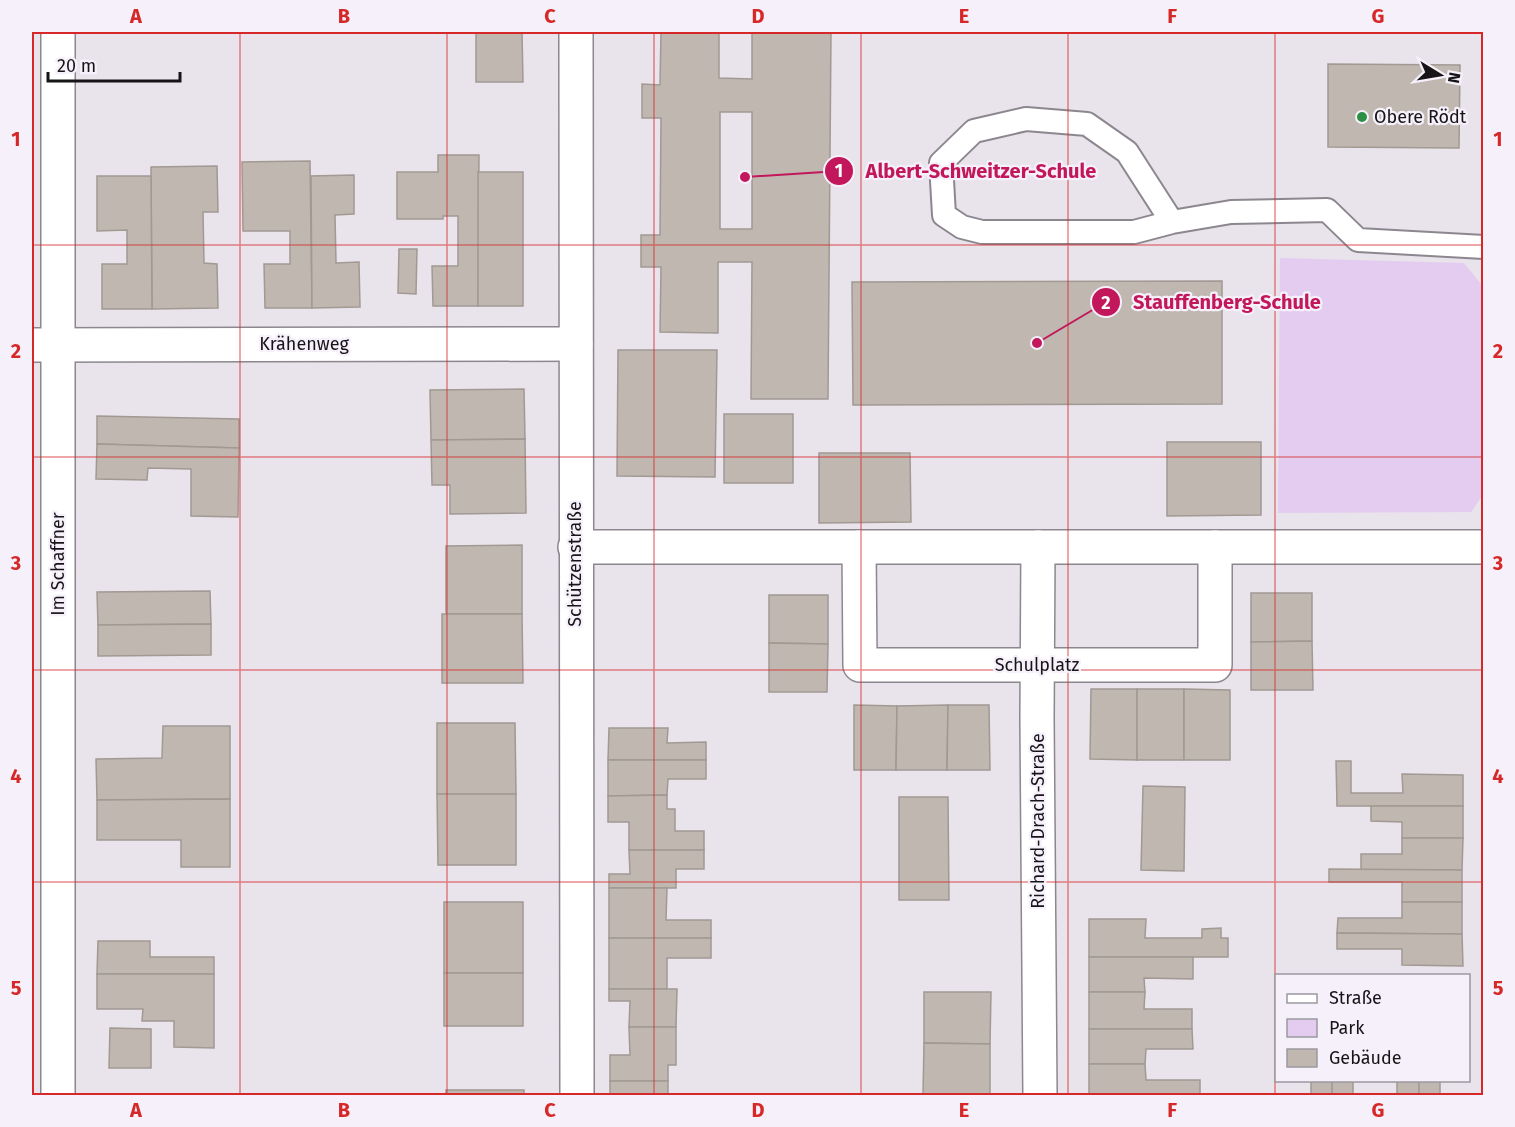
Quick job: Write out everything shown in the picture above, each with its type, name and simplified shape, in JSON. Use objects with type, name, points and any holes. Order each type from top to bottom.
[{"type":"street","name":"Im Schaffner","points":[[58,32],[45,345],[58,1095]]},
{"type":"street","name":"Schützenstraße","points":[[576,32],[577,1095]]},
{"type":"street","name":"Krähenweg","points":[[45,345],[576,344]]},
{"type":"street","points":[[575,547],[1484,548]]},
{"type":"street","name":"Schulplatz","points":[[860,547],[860,665],[1215,665],[1215,547]]},
{"type":"street","name":"Richard-Drach-Straße","points":[[1038,547],[1040,1095]]},
{"type":"lane","points":[[1172,222],[1127,152],[1088,124],[1026,118],[974,131],[941,163],[944,215],[962,227],[982,232],[1134,232],[1172,222],[1231,212],[1327,210],[1358,240],[1484,247]]},
{"type":"green space","points":[[1280,258],[1464,263],[1481,284],[1482,496],[1471,512],[1278,513]]},
{"type":"building","points":[[476,32],[522,32],[523,82],[476,82]]},
{"type":"building","points":[[661,32],[719,32],[719,78],[752,79],[752,32],[831,32],[828,399],[751,399],[752,262],[718,262],[718,333],[660,332],[661,267],[641,267],[641,235],[660,235],[661,118],[642,118],[642,84],[660,85]],"holes":[[[720,112],[752,112],[752,229],[720,229]]]},
{"type":"building","points":[[1328,64],[1460,65],[1459,148],[1328,147]]},
{"type":"building","points":[[438,155],[479,155],[478,306],[433,306],[432,266],[458,266],[458,216],[443,216],[443,219],[397,219],[397,172],[438,172]]},
{"type":"building","points":[[310,161],[312,308],[265,308],[264,264],[290,264],[290,231],[243,231],[242,162]]},
{"type":"building","points":[[217,166],[218,212],[203,212],[204,263],[217,264],[218,308],[152,309],[151,167]]},
{"type":"building","points":[[478,172],[523,172],[523,306],[478,306]]},
{"type":"building","points":[[354,175],[354,214],[335,215],[336,263],[359,262],[360,307],[312,308],[311,176]]},
{"type":"building","points":[[97,176],[151,176],[152,309],[102,309],[102,264],[127,264],[127,230],[97,231]]},
{"type":"building","points":[[399,249],[417,249],[416,294],[398,293]]},
{"type":"building","points":[[1222,281],[1222,404],[853,405],[852,282]]},
{"type":"building","points":[[618,350],[717,350],[715,477],[617,476]]},
{"type":"building","points":[[524,389],[525,439],[431,440],[430,390]]},
{"type":"building","points":[[724,414],[793,414],[793,483],[724,483]]},
{"type":"building","points":[[97,416],[239,419],[239,448],[97,444]]},
{"type":"building","points":[[525,439],[526,513],[450,514],[450,485],[432,485],[431,440]]},
{"type":"building","points":[[1167,442],[1261,442],[1261,515],[1167,516]]},
{"type":"building","points":[[97,444],[239,448],[238,517],[191,516],[191,469],[148,468],[147,480],[96,479]]},
{"type":"building","points":[[819,453],[910,453],[911,522],[819,523]]},
{"type":"building","points":[[522,545],[522,614],[446,614],[446,546]]},
{"type":"building","points":[[210,591],[211,624],[98,625],[97,592]]},
{"type":"building","points":[[1251,593],[1312,593],[1312,641],[1251,642]]},
{"type":"building","points":[[769,595],[828,595],[828,644],[769,643]]},
{"type":"building","points":[[442,614],[522,614],[523,683],[442,683]]},
{"type":"building","points":[[211,624],[211,655],[98,656],[98,625]]},
{"type":"building","points":[[1312,641],[1313,690],[1251,690],[1251,642]]},
{"type":"building","points":[[769,643],[828,644],[827,692],[769,692]]},
{"type":"building","points":[[1091,689],[1137,689],[1137,760],[1090,759]]},
{"type":"building","points":[[1137,689],[1184,689],[1184,760],[1137,760]]},
{"type":"building","points":[[1184,689],[1230,690],[1230,760],[1184,760]]},
{"type":"building","points":[[854,705],[897,706],[896,770],[854,770]]},
{"type":"building","points":[[948,705],[947,770],[896,770],[897,706]]},
{"type":"building","points":[[948,705],[989,705],[990,770],[947,770]]},
{"type":"building","points":[[437,723],[515,723],[516,794],[437,794]]},
{"type":"building","points":[[163,726],[230,726],[230,799],[97,800],[96,759],[162,758]]},
{"type":"building","points":[[609,728],[668,728],[667,743],[706,742],[706,760],[608,760]]},
{"type":"building","points":[[608,760],[706,760],[706,779],[668,779],[667,795],[608,796]]},
{"type":"building","points":[[1336,761],[1351,761],[1351,793],[1403,793],[1402,774],[1463,775],[1463,806],[1337,806]]},
{"type":"building","points":[[1143,786],[1185,787],[1184,871],[1141,870]]},
{"type":"building","points":[[437,794],[516,794],[516,865],[438,865]]},
{"type":"building","points":[[667,795],[667,809],[675,809],[675,831],[704,831],[704,850],[629,850],[629,822],[608,822],[608,796]]},
{"type":"building","points":[[899,797],[948,797],[949,900],[899,900]]},
{"type":"building","points":[[230,799],[230,867],[181,867],[181,840],[97,840],[97,800]]},
{"type":"building","points":[[1371,806],[1463,806],[1463,838],[1402,838],[1402,822],[1371,821]]},
{"type":"building","points":[[1402,838],[1463,838],[1462,870],[1361,870],[1361,854],[1402,854]]},
{"type":"building","points":[[629,850],[704,850],[704,869],[676,869],[676,888],[609,888],[609,874],[630,874]]},
{"type":"building","points":[[1329,869],[1462,870],[1462,902],[1402,902],[1402,882],[1329,882]]},
{"type":"building","points":[[609,888],[667,888],[666,920],[711,920],[711,938],[609,938]]},
{"type":"building","points":[[444,902],[523,902],[523,973],[444,973]]},
{"type":"building","points":[[1402,902],[1462,902],[1462,934],[1337,933],[1338,918],[1402,918]]},
{"type":"building","points":[[1089,919],[1146,919],[1145,938],[1202,938],[1202,929],[1221,928],[1221,938],[1228,938],[1228,957],[1089,957]]},
{"type":"building","points":[[1337,933],[1462,934],[1463,966],[1402,965],[1402,949],[1337,949]]},
{"type":"building","points":[[609,938],[711,938],[711,958],[667,958],[667,989],[609,989]]},
{"type":"building","points":[[98,941],[150,941],[150,957],[214,957],[214,974],[97,974]]},
{"type":"building","points":[[1089,957],[1193,957],[1193,979],[1144,978],[1145,992],[1089,992]]},
{"type":"building","points":[[444,973],[523,973],[523,1026],[444,1026]]},
{"type":"building","points":[[97,974],[214,974],[214,1048],[174,1047],[174,1021],[142,1021],[143,1009],[97,1009]]},
{"type":"building","points":[[609,989],[677,989],[676,1027],[629,1027],[630,1001],[609,1001]]},
{"type":"building","points":[[924,992],[991,992],[990,1044],[924,1043]]},
{"type":"building","points":[[1089,992],[1145,992],[1144,1009],[1192,1009],[1192,1029],[1089,1029]]},
{"type":"building","points":[[629,1027],[676,1027],[676,1065],[668,1065],[668,1081],[610,1081],[610,1055],[630,1055]]},
{"type":"building","points":[[110,1028],[151,1029],[151,1068],[109,1068]]},
{"type":"building","points":[[1089,1029],[1192,1029],[1193,1049],[1146,1049],[1145,1064],[1089,1064]]},
{"type":"building","points":[[924,1043],[990,1044],[990,1095],[923,1095]]},
{"type":"building","points":[[1089,1064],[1145,1064],[1146,1080],[1200,1080],[1200,1096],[1089,1096]]},
{"type":"building","points":[[610,1081],[668,1081],[668,1096],[610,1096]]},
{"type":"building","points":[[1311,1082],[1332,1082],[1332,1096],[1311,1096]]},
{"type":"building","points":[[1332,1082],[1353,1082],[1353,1096],[1332,1096]]},
{"type":"building","points":[[1397,1082],[1419,1082],[1419,1096],[1397,1096]]},
{"type":"building","points":[[1419,1082],[1440,1082],[1440,1096],[1419,1096]]},
{"type":"building","points":[[446,1090],[524,1090],[524,1096],[446,1096]]},
{"type":"place","name":"Obere Rödt","points":[[1362,117]]},
{"type":"place","name":"Albert-Schweitzer-Schule","points":[[745,177]]},
{"type":"place","name":"Stauffenberg-Schule","points":[[1037,343]]}]
